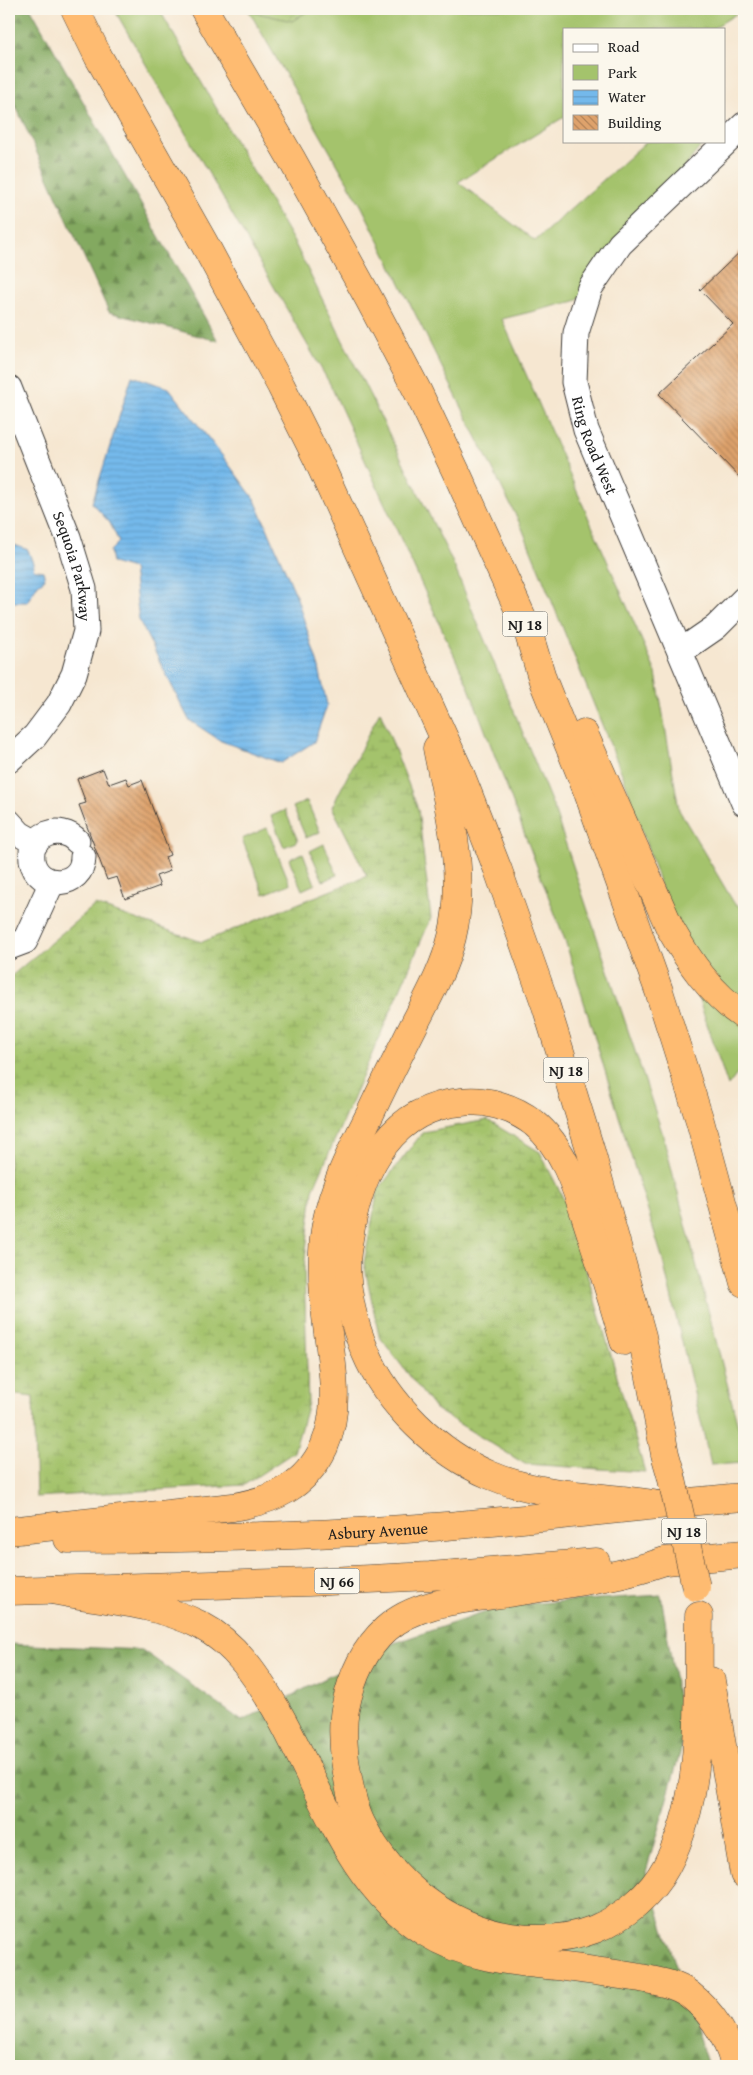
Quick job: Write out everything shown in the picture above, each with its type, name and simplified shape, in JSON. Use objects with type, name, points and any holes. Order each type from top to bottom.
[{"type":"highway","name":"NJ 18","points":[[75,9],[98,56],[204,243],[281,386],[321,467],[467,790],[498,870],[549,1016],[591,1152],[642,1336],[664,1448],[696,1587],[699,1616],[744,1874]]},
{"type":"highway","name":"NJ 18","points":[[204,9],[296,166],[370,299],[418,392],[527,628],[542,681],[590,799],[659,991],[702,1130],[744,1283]]},
{"type":"highway","points":[[527,628],[556,673],[670,928],[701,977],[716,994],[744,1016]]},
{"type":"highway","points":[[9,1530],[257,1503],[268,1500],[297,1483],[317,1460],[325,1445],[331,1422],[334,1398],[324,1279],[324,1241],[330,1206],[346,1161],[440,975],[452,937],[455,920],[457,896],[456,852],[428,705]]},
{"type":"highway","points":[[653,1504],[545,1491],[492,1476],[446,1452],[418,1428],[385,1387],[365,1352],[352,1310],[346,1266],[352,1219],[361,1187],[378,1153],[398,1129],[411,1118],[431,1108],[448,1103],[471,1101],[503,1106],[519,1113],[547,1135],[571,1176],[650,1424],[664,1448]]},
{"type":"highway","name":"Asbury Avenue","points":[[9,1538],[141,1539],[444,1527],[565,1516],[653,1504],[744,1497]]},
{"type":"highway","name":"NJ 66","points":[[9,1591],[309,1582],[430,1576],[603,1562],[665,1561],[744,1554]]},
{"type":"highway","points":[[665,1561],[636,1571],[596,1579],[433,1605],[397,1620],[374,1640],[356,1671],[348,1694],[343,1725],[343,1741],[347,1776],[362,1824],[389,1867],[428,1903],[452,1917],[481,1930],[501,1935],[552,1940],[579,1935],[607,1924],[632,1908],[648,1892],[665,1868],[680,1834],[689,1807],[695,1769],[698,1730],[699,1616]]},
{"type":"highway","points":[[52,1590],[123,1602],[180,1617],[202,1626],[228,1645],[264,1687],[350,1855],[376,1891],[425,1932],[454,1947],[485,1957],[663,1982],[688,1994],[714,2019],[722,2032],[735,2066]]},
{"type":"street","name":"Ring Road West","points":[[744,125],[620,244],[590,288],[576,333],[574,382],[586,430],[744,803]]},
{"type":"street","name":"Sequoia Parkway","points":[[9,388],[68,537],[84,590],[86,631],[74,674],[60,704],[35,736],[9,760]]},
{"type":"street","points":[[681,651],[716,626],[744,599]]},
{"type":"street","points":[[9,822],[20,834],[36,843]]},
{"type":"street","points":[[58,832],[66,833],[80,849],[81,868],[76,875],[61,883],[52,882],[38,874],[34,867],[32,859],[36,843],[42,837],[58,832]]},
{"type":"street","points":[[9,947],[25,942],[52,882]]},
{"type":"green space","points":[[9,9],[31,9],[218,341],[109,312],[9,91]]},
{"type":"green space","points":[[114,9],[159,9],[295,244],[452,561],[553,806],[662,1132],[744,1449],[744,1463],[711,1465],[662,1257],[565,940],[469,688],[330,384]]},
{"type":"green space","points":[[248,9],[311,9],[292,21],[249,11]]},
{"type":"green space","points":[[311,9],[744,9],[714,28],[563,28],[563,118],[458,182],[535,241],[646,142],[704,142],[590,288],[575,301],[502,319],[656,673],[679,810],[734,903],[744,909],[744,1065],[728,1086],[625,781],[522,528],[362,207],[249,11],[292,21]]},
{"type":"green space","points":[[380,711],[418,809],[431,918],[313,1190],[304,1268],[308,1403],[294,1452],[244,1485],[36,1497],[33,1397],[9,1394],[9,978],[95,905],[202,942],[367,876],[332,807]]},
{"type":"green space","points":[[307,801],[320,832],[306,838],[293,807]]},
{"type":"green space","points":[[285,810],[298,841],[284,847],[271,816]]},
{"type":"green space","points":[[267,828],[290,884],[264,894],[242,839]]},
{"type":"green space","points":[[324,844],[337,875],[323,881],[310,851]]},
{"type":"green space","points":[[303,853],[315,884],[302,890],[289,859]]},
{"type":"green space","points":[[487,1120],[540,1152],[568,1208],[645,1472],[525,1464],[435,1409],[379,1336],[364,1263],[378,1190],[423,1132]]},
{"type":"green space","points":[[661,1595],[684,1739],[646,1872],[708,2066],[9,2066],[9,1644],[142,1650],[242,1721],[394,1643],[507,1605]]},
{"type":"water","points":[[132,376],[169,388],[224,458],[255,500],[296,595],[319,668],[327,705],[314,742],[281,763],[221,741],[189,720],[139,620],[133,569],[112,563],[110,551],[119,542],[110,523],[92,503]]},
{"type":"water","points":[[9,543],[28,550],[34,566],[33,569],[43,571],[45,579],[38,584],[27,602],[9,602]]},
{"type":"building","points":[[744,248],[744,482],[659,394],[733,324],[700,290]]},
{"type":"building","points":[[103,769],[109,784],[126,778],[129,785],[142,780],[170,855],[165,857],[170,871],[156,876],[160,886],[125,899],[117,877],[107,880],[79,805],[86,803],[77,779]]}]
